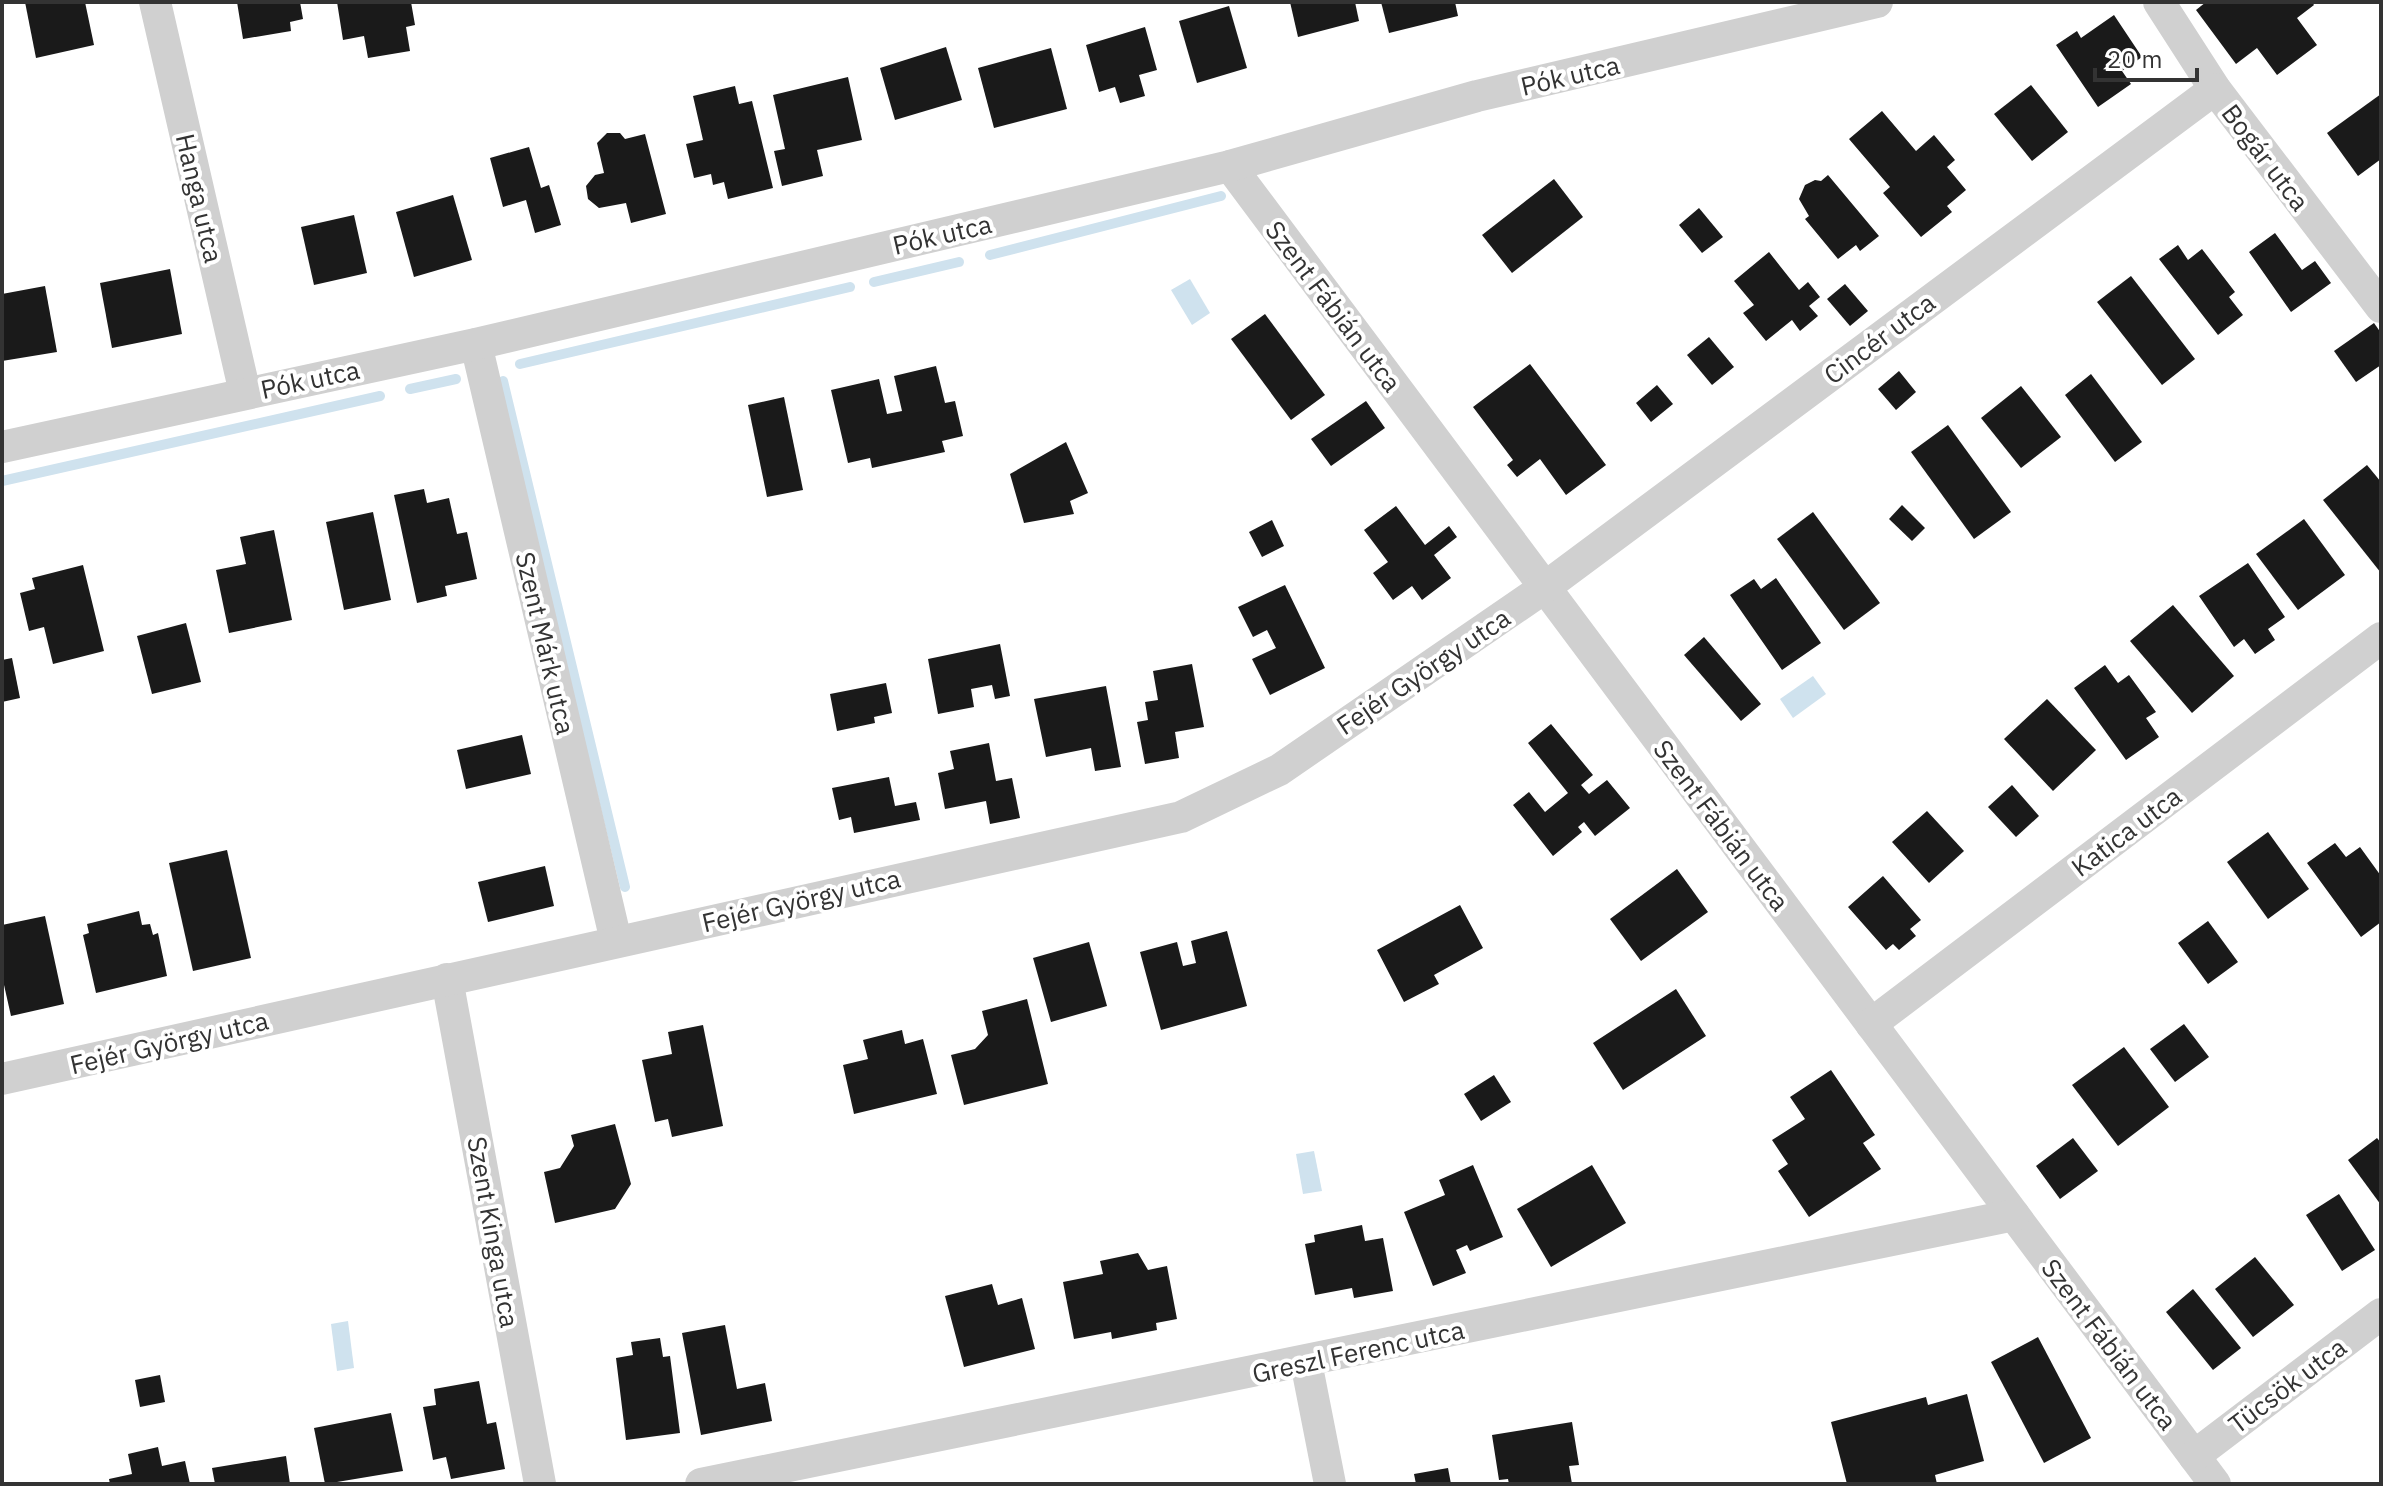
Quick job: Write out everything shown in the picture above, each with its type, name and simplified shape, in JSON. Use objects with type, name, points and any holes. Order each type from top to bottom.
[{"type":"street","name":"Hanga utca","points":[[155,2],[245,393]]},
{"type":"street","name":"Pók utca","points":[[2,447],[476,344],[1230,166],[1477,96],[1877,2]]},
{"type":"street","name":"Bogár utca","points":[[2159,2],[2215,89],[2381,307]]},
{"type":"street","name":"Cincér utca","points":[[1544,588],[2215,89]]},
{"type":"street","name":"Szent Fábián utca","points":[[1230,166],[2215,1484]]},
{"type":"street","name":"Szent Márk utca","points":[[476,344],[616,941]]},
{"type":"street","name":"Fejér György utca","points":[[2,1079],[1181,817],[1279,770],[1544,588]]},
{"type":"street","name":"Katica utca","points":[[1871,1024],[2381,638]]},
{"type":"street","name":"Szent Kinga utca","points":[[447,979],[540,1484]]},
{"type":"street","name":"Greszl Ferenc utca","points":[[701,1484],[2014,1215]]},
{"type":"street","name":"Tücsök utca","points":[[2194,1456],[2381,1314]]},
{"type":"street","points":[[1306,1362],[1330,1484]]},
{"type":"water","points":[[1190,279],[1210,313],[1192,325],[1171,290]]},
{"type":"water","points":[[1813,676],[1826,694],[1793,718],[1780,699]]},
{"type":"water","points":[[1314,1151],[1322,1191],[1303,1194],[1296,1154]]},
{"type":"water","points":[[348,1321],[354,1368],[337,1371],[331,1324]]},
{"type":"building","points":[[25,2],[85,2],[94,45],[36,58]]},
{"type":"building","points":[[237,2],[300,2],[303,19],[290,22],[291,31],[243,39]]},
{"type":"building","points":[[337,2],[411,2],[415,25],[406,27],[410,51],[368,58],[364,36],[343,40]]},
{"type":"building","points":[[1290,2],[1355,2],[1359,21],[1298,37]]},
{"type":"building","points":[[1381,2],[1455,2],[1458,16],[1389,33]]},
{"type":"building","points":[[2206,2],[2312,2],[2314,5],[2297,18],[2317,45],[2277,75],[2257,48],[2236,64],[2196,10]]},
{"type":"building","points":[[1229,6],[1247,68],[1197,83],[1179,21]]},
{"type":"building","points":[[2114,15],[2142,57],[2122,71],[2131,84],[2098,107],[2056,45],[2077,31],[2081,38]]},
{"type":"building","points":[[1145,27],[1157,70],[1139,75],[1145,96],[1120,103],[1115,87],[1099,92],[1086,45]]},
{"type":"building","points":[[946,47],[962,100],[895,120],[880,68]]},
{"type":"building","points":[[1051,48],[1067,109],[994,128],[978,68]]},
{"type":"building","points":[[848,77],[862,140],[817,150],[823,176],[782,186],[774,151],[785,149],[773,95]]},
{"type":"building","points":[[2031,85],[2068,132],[2032,161],[1994,114]]},
{"type":"building","points":[[735,86],[739,104],[752,101],[773,188],[728,199],[724,182],[713,185],[711,174],[694,178],[686,144],[703,140],[693,96]]},
{"type":"building","points":[[2381,94],[2381,159],[2358,176],[2327,133]]},
{"type":"building","points":[[1882,111],[1916,151],[1934,135],[1955,160],[1947,167],[1966,190],[1947,206],[1952,212],[1921,237],[1883,193],[1890,187],[1849,139]]},
{"type":"building","points":[[607,133],[620,133],[625,139],[645,134],[666,214],[631,223],[626,203],[599,208],[588,199],[586,186],[595,175],[604,173],[597,143]]},
{"type":"building","points":[[529,147],[541,188],[549,185],[561,225],[535,233],[526,200],[503,207],[490,158]]},
{"type":"building","points":[[1828,175],[1879,236],[1860,251],[1856,245],[1838,259],[1805,219],[1809,216],[1799,199],[1805,185],[1815,180],[1821,181]]},
{"type":"building","points":[[1554,179],[1583,217],[1512,273],[1482,235]]},
{"type":"building","points":[[453,195],[472,260],[414,277],[396,212]]},
{"type":"building","points":[[1699,208],[1723,237],[1702,253],[1679,225]]},
{"type":"building","points":[[354,215],[367,273],[314,285],[301,227]]},
{"type":"building","points":[[2275,233],[2302,270],[2315,261],[2331,283],[2291,312],[2249,252]]},
{"type":"building","points":[[2178,245],[2188,260],[2202,249],[2235,292],[2229,297],[2243,315],[2218,335],[2159,259]]},
{"type":"building","points":[[1769,252],[1799,290],[1808,282],[1820,297],[1809,306],[1818,316],[1800,331],[1792,320],[1766,341],[1743,313],[1754,305],[1734,281]]},
{"type":"building","points":[[170,269],[182,334],[112,348],[100,283]]},
{"type":"building","points":[[2131,276],[2195,359],[2162,385],[2097,302]]},
{"type":"building","points":[[1845,284],[1868,311],[1850,326],[1827,299]]},
{"type":"building","points":[[45,286],[57,352],[2,361],[2,294]]},
{"type":"building","points":[[1265,314],[1325,395],[1291,420],[1231,339]]},
{"type":"building","points":[[2374,323],[2381,333],[2381,365],[2356,382],[2334,351]]},
{"type":"building","points":[[1709,337],[1734,367],[1712,385],[1687,355]]},
{"type":"building","points":[[1530,364],[1606,465],[1566,495],[1540,459],[1517,477],[1507,465],[1513,460],[1473,407]]},
{"type":"building","points":[[936,366],[945,403],[955,401],[963,436],[942,441],[945,452],[872,468],[870,458],[848,463],[831,390],[879,379],[887,414],[902,411],[894,376]]},
{"type":"building","points":[[1899,371],[1916,392],[1896,410],[1878,389]]},
{"type":"building","points":[[2091,374],[2142,442],[2115,462],[2065,395]]},
{"type":"building","points":[[1657,385],[1673,404],[1651,422],[1636,403]]},
{"type":"building","points":[[2021,386],[2061,437],[2021,468],[1981,418]]},
{"type":"building","points":[[784,397],[803,490],[767,497],[748,405]]},
{"type":"building","points":[[1366,401],[1385,428],[1331,466],[1311,439]]},
{"type":"building","points":[[1948,425],[2011,512],[1974,539],[1911,452]]},
{"type":"building","points":[[1066,442],[1088,493],[1070,501],[1074,514],[1024,523],[1010,474]]},
{"type":"building","points":[[2367,465],[2381,482],[2381,573],[2323,500]]},
{"type":"building","points":[[424,489],[427,503],[449,498],[457,534],[467,532],[477,579],[445,586],[447,596],[417,603],[394,495]]},
{"type":"building","points":[[1902,505],[1925,528],[1912,541],[1889,519]]},
{"type":"building","points":[[1396,506],[1425,545],[1449,526],[1457,537],[1434,555],[1451,578],[1422,600],[1412,586],[1393,600],[1373,573],[1388,562],[1364,530]]},
{"type":"building","points":[[373,512],[391,600],[344,610],[326,522]]},
{"type":"building","points":[[1813,512],[1880,603],[1844,630],[1777,539]]},
{"type":"building","points":[[2304,519],[2345,575],[2298,610],[2256,554]]},
{"type":"building","points":[[1272,520],[1284,546],[1262,557],[1249,532]]},
{"type":"building","points":[[274,530],[292,620],[229,633],[216,570],[246,564],[240,537]]},
{"type":"building","points":[[2248,563],[2285,617],[2268,629],[2275,640],[2255,654],[2244,639],[2234,647],[2199,596]]},
{"type":"building","points":[[83,565],[104,651],[53,664],[44,627],[29,631],[20,593],[35,589],[32,578]]},
{"type":"building","points":[[1776,578],[1821,643],[1782,670],[1730,595],[1754,579],[1761,589]]},
{"type":"building","points":[[1285,585],[1325,668],[1270,695],[1252,659],[1276,648],[1267,630],[1253,637],[1238,607]]},
{"type":"building","points":[[2173,605],[2234,676],[2192,713],[2130,641]]},
{"type":"building","points":[[186,623],[201,682],[152,694],[137,636]]},
{"type":"building","points":[[1704,637],[1761,704],[1741,721],[1684,655]]},
{"type":"building","points":[[1000,644],[1010,696],[995,699],[992,685],[971,689],[974,707],[938,714],[928,659]]},
{"type":"building","points":[[12,658],[20,698],[2,702],[2,660]]},
{"type":"building","points":[[1192,664],[1204,727],[1175,732],[1179,758],[1145,764],[1137,722],[1148,720],[1145,702],[1158,700],[1153,671]]},
{"type":"building","points":[[2105,665],[2118,683],[2129,675],[2156,712],[2146,718],[2159,737],[2126,760],[2074,688]]},
{"type":"building","points":[[886,683],[892,713],[874,717],[875,723],[837,731],[830,694]]},
{"type":"building","points":[[1106,686],[1121,767],[1095,771],[1091,748],[1046,757],[1034,699]]},
{"type":"building","points":[[2047,699],[2096,750],[2053,791],[2004,739]]},
{"type":"building","points":[[1551,724],[1593,775],[1581,785],[1589,794],[1607,780],[1630,808],[1595,836],[1584,822],[1578,827],[1582,832],[1553,856],[1513,805],[1529,792],[1545,812],[1568,793],[1528,743]]},
{"type":"building","points":[[522,735],[531,774],[466,789],[457,750]]},
{"type":"building","points":[[989,743],[996,781],[1012,778],[1020,818],[990,824],[986,801],[945,809],[938,773],[954,769],[950,751]]},
{"type":"building","points":[[889,777],[895,806],[916,802],[920,820],[854,833],[851,817],[839,820],[832,788]]},
{"type":"building","points":[[2012,785],[2039,816],[2016,837],[1988,807]]},
{"type":"building","points":[[1927,811],[1964,851],[1929,883],[1892,842]]},
{"type":"building","points":[[2268,832],[2309,889],[2268,919],[2227,862]]},
{"type":"building","points":[[2335,843],[2346,857],[2360,847],[2381,876],[2381,922],[2361,937],[2307,863]]},
{"type":"building","points":[[227,850],[251,958],[193,971],[169,863]]},
{"type":"building","points":[[545,866],[554,906],[488,922],[478,882]]},
{"type":"building","points":[[1677,869],[1708,912],[1641,961],[1610,919]]},
{"type":"building","points":[[1883,876],[1921,920],[1910,929],[1916,936],[1899,950],[1893,944],[1886,950],[1848,907]]},
{"type":"building","points":[[1460,905],[1483,948],[1434,975],[1439,984],[1404,1002],[1377,950]]},
{"type":"building","points":[[139,911],[142,925],[150,924],[153,935],[158,933],[167,976],[96,993],[83,935],[89,933],[87,924]]},
{"type":"building","points":[[45,916],[64,1004],[11,1016],[2,976],[2,925]]},
{"type":"building","points":[[2208,921],[2238,962],[2208,984],[2178,943]]},
{"type":"building","points":[[1227,931],[1247,1006],[1161,1030],[1140,952],[1177,942],[1183,966],[1196,963],[1191,941]]},
{"type":"building","points":[[1089,942],[1107,1006],[1051,1022],[1033,958]]},
{"type":"building","points":[[1676,989],[1706,1036],[1623,1090],[1593,1043]]},
{"type":"building","points":[[1027,999],[1048,1084],[964,1105],[951,1055],[975,1049],[988,1035],[982,1011]]},
{"type":"building","points":[[2184,1024],[2209,1057],[2175,1082],[2150,1049]]},
{"type":"building","points":[[703,1025],[723,1126],[672,1137],[668,1119],[655,1122],[642,1060],[672,1054],[668,1032]]},
{"type":"building","points":[[902,1030],[905,1044],[923,1039],[937,1094],[854,1114],[843,1065],[868,1059],[863,1040]]},
{"type":"building","points":[[2124,1047],[2169,1107],[2118,1146],[2072,1085]]},
{"type":"building","points":[[1831,1070],[1875,1135],[1863,1143],[1881,1169],[1809,1217],[1778,1171],[1788,1164],[1772,1140],[1805,1119],[1790,1097]]},
{"type":"building","points":[[1494,1075],[1511,1102],[1481,1121],[1464,1094]]},
{"type":"building","points":[[615,1124],[631,1184],[615,1209],[555,1223],[544,1172],[560,1168],[574,1146],[571,1135]]},
{"type":"building","points":[[2073,1138],[2098,1171],[2060,1199],[2036,1166]]},
{"type":"building","points":[[2377,1138],[2381,1143],[2381,1205],[2348,1160]]},
{"type":"building","points":[[1473,1165],[1503,1237],[1470,1251],[1467,1245],[1456,1250],[1466,1273],[1433,1286],[1404,1212],[1445,1195],[1439,1180]]},
{"type":"building","points":[[1592,1165],[1626,1223],[1551,1267],[1517,1209]]},
{"type":"building","points":[[2339,1194],[2375,1250],[2342,1271],[2306,1215]]},
{"type":"building","points":[[1362,1225],[1365,1241],[1383,1238],[1393,1291],[1354,1298],[1352,1288],[1315,1295],[1305,1244],[1315,1242],[1314,1235]]},
{"type":"building","points":[[1138,1253],[1148,1270],[1167,1266],[1177,1319],[1156,1323],[1157,1330],[1112,1339],[1111,1332],[1074,1339],[1063,1282],[1103,1274],[1100,1261]]},
{"type":"building","points":[[2255,1257],[2294,1305],[2253,1337],[2215,1289]]},
{"type":"building","points":[[992,1284],[998,1305],[1022,1298],[1035,1349],[964,1367],[945,1296]]},
{"type":"building","points":[[2193,1289],[2241,1348],[2213,1370],[2166,1312]]},
{"type":"building","points":[[725,1325],[737,1389],[765,1383],[772,1421],[701,1435],[682,1333]]},
{"type":"building","points":[[2038,1337],[2091,1438],[2044,1463],[1991,1362]]},
{"type":"building","points":[[660,1338],[663,1357],[670,1356],[680,1433],[626,1440],[616,1358],[633,1355],[631,1342]]},
{"type":"building","points":[[160,1375],[165,1402],[140,1407],[135,1380]]},
{"type":"building","points":[[479,1381],[487,1424],[496,1422],[505,1469],[451,1479],[446,1457],[433,1460],[423,1407],[436,1405],[434,1389]]},
{"type":"building","points":[[1967,1394],[1984,1461],[1935,1475],[1937,1484],[1847,1484],[1831,1422],[1926,1397],[1928,1405]]},
{"type":"building","points":[[391,1413],[403,1471],[325,1484],[314,1428]]},
{"type":"building","points":[[1572,1422],[1579,1465],[1569,1466],[1572,1484],[1509,1484],[1508,1479],[1499,1480],[1492,1435]]},
{"type":"building","points":[[158,1447],[162,1466],[185,1461],[190,1484],[110,1484],[109,1479],[132,1474],[128,1454]]},
{"type":"building","points":[[286,1456],[290,1484],[215,1484],[212,1468]]},
{"type":"building","points":[[1448,1468],[1451,1484],[1416,1484],[1414,1474]]},
{"type":"waterway","points":[[990,255],[1221,196]]},
{"type":"waterway","points":[[874,282],[959,262]]},
{"type":"waterway","points":[[520,364],[850,287]]},
{"type":"waterway","points":[[410,389],[456,379]]},
{"type":"waterway","points":[[503,381],[625,887]]},
{"type":"waterway","points":[[2,481],[380,396]]}]
